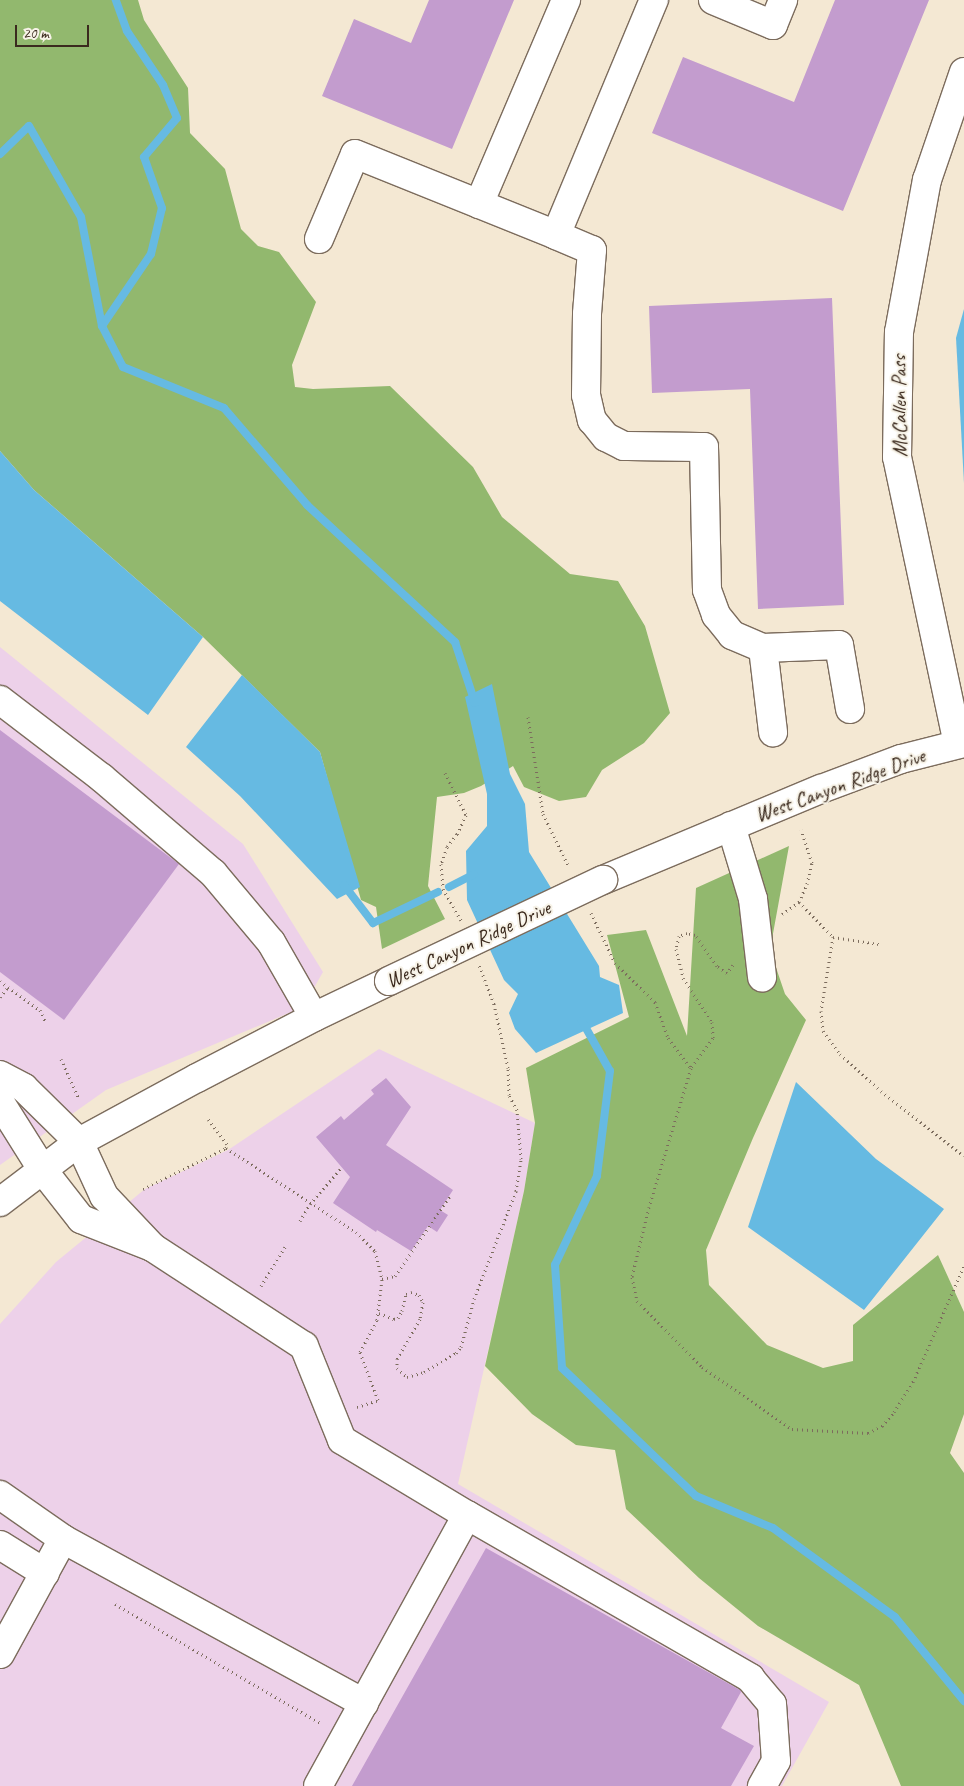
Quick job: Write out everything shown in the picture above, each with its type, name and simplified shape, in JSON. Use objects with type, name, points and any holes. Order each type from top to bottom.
[{"type":"street","points":[[479,204],[566,0]]},
{"type":"street","points":[[556,235],[654,0]]},
{"type":"street","points":[[713,0],[773,25],[783,0]]},
{"type":"street","name":"McCallen Pass","points":[[961,743],[898,457],[898,448],[899,332],[926,180],[964,72]]},
{"type":"street","points":[[319,239],[355,154],[592,250],[587,314],[586,396],[592,420],[606,437],[624,446],[704,447],[707,590],[716,615],[732,636],[763,648],[839,645],[850,709]]},
{"type":"street","points":[[763,648],[773,732]]},
{"type":"street","points":[[0,700],[102,778],[213,873],[271,942],[314,1017]]},
{"type":"street","name":"West Canyon Ridge Drive","points":[[0,1202],[79,1142],[314,1017],[389,981],[603,880],[731,826],[884,766],[961,743]]},
{"type":"street","points":[[731,826],[753,899],[762,977]]},
{"type":"street","points":[[0,1075],[24,1088],[79,1142],[104,1196],[152,1247]]},
{"type":"street","points":[[0,1102],[42,1169],[81,1219],[152,1247],[304,1346],[342,1440],[467,1515],[750,1678],[772,1704],[776,1761],[762,1786]]},
{"type":"street","points":[[0,1495],[63,1539],[364,1703]]},
{"type":"street","points":[[318,1786],[467,1515]]},
{"type":"street","points":[[0,1654],[63,1539]]},
{"type":"street","points":[[0,1545],[45,1573]]},
{"type":"path","points":[[444,772],[466,815],[457,834],[447,847],[441,864],[440,879],[443,889],[463,925]]},
{"type":"path","points":[[801,830],[812,863],[807,884],[799,902],[740,944],[735,951],[733,966],[727,973],[717,966],[695,935],[687,933],[679,936],[676,949],[683,978],[712,1022],[713,1038],[691,1068],[649,1207],[632,1277],[637,1302],[702,1368],[792,1429],[868,1432],[882,1426],[894,1412],[913,1382],[964,1266]]},
{"type":"path","points":[[799,902],[833,936],[878,944]]},
{"type":"path","points":[[833,936],[821,1011],[823,1031],[840,1054],[880,1091],[964,1156]]},
{"type":"path","points":[[379,1313],[394,1319],[398,1318],[402,1311],[406,1294],[411,1292],[419,1295],[423,1302],[420,1319],[397,1359],[397,1368],[407,1377],[424,1372],[456,1354],[461,1347],[474,1299],[516,1191],[521,1159],[518,1117],[509,1095],[508,1068],[494,1004],[477,960]]},
{"type":"path","points":[[0,981],[40,1010],[46,1023]]},
{"type":"path","points":[[0,997],[8,986]]},
{"type":"path","points":[[60,1059],[79,1100]]},
{"type":"path","points":[[208,1119],[227,1144],[226,1148]]},
{"type":"path","points":[[226,1148],[356,1232],[368,1243],[379,1261],[382,1279],[379,1313],[360,1352],[378,1400],[357,1407]]},
{"type":"path","points":[[143,1189],[226,1148]]},
{"type":"path","points":[[300,1221],[310,1204],[342,1166]]},
{"type":"path","points":[[382,1279],[395,1276],[450,1196]]},
{"type":"path","points":[[261,1287],[285,1247]]},
{"type":"path","points":[[115,1604],[324,1726]]},
{"type":"shaded area","points":[[0,647],[243,844],[323,972],[303,1007],[106,1090],[0,1165]]},
{"type":"shaded area","points":[[379,1049],[535,1123],[524,1191],[458,1484],[829,1702],[782,1786],[0,1786],[0,1324],[56,1262],[145,1189],[228,1150]]},
{"type":"green space","points":[[0,0],[138,0],[144,20],[188,88],[190,133],[225,169],[241,229],[258,246],[279,252],[316,302],[292,365],[295,387],[313,389],[390,386],[473,467],[502,517],[570,574],[618,581],[645,626],[670,713],[644,743],[602,770],[586,797],[559,801],[524,787],[513,766],[481,786],[464,793],[437,797],[428,886],[445,919],[382,949],[376,907],[361,900],[320,752],[203,637],[34,490],[0,451]]},
{"type":"green space","points":[[789,846],[770,950],[785,994],[806,1020],[753,1138],[706,1250],[709,1285],[767,1345],[823,1368],[853,1361],[853,1325],[938,1255],[964,1312],[964,1414],[950,1453],[964,1473],[964,1786],[901,1786],[859,1685],[758,1626],[699,1578],[626,1509],[615,1450],[576,1445],[532,1414],[485,1366],[524,1191],[535,1123],[526,1068],[629,1017],[607,935],[646,930],[687,1036],[696,888]]},
{"type":"water","points":[[964,309],[964,483],[956,338]]},
{"type":"water","points":[[0,451],[34,490],[203,637],[148,715],[0,601]]},
{"type":"water","points":[[242,675],[320,752],[360,887],[337,899],[240,796],[186,747]]},
{"type":"water","points":[[492,684],[510,774],[525,804],[529,852],[599,966],[600,977],[619,985],[623,1013],[536,1053],[515,1029],[509,1013],[518,994],[504,980],[467,900],[466,851],[487,826],[487,794],[465,697]]},
{"type":"water","points":[[796,1082],[876,1159],[944,1209],[864,1310],[748,1227]]},
{"type":"building","points":[[429,0],[514,0],[452,149],[322,96],[354,19],[411,43]]},
{"type":"building","points":[[835,0],[929,0],[843,211],[652,133],[683,57],[794,102]]},
{"type":"building","points":[[832,298],[844,605],[758,609],[750,389],[652,393],[649,306]]},
{"type":"building","points":[[0,730],[179,864],[64,1020],[0,972]]},
{"type":"building","points":[[386,1078],[411,1107],[386,1145],[453,1190],[440,1210],[448,1215],[437,1232],[428,1226],[411,1251],[377,1230],[376,1232],[333,1203],[350,1177],[316,1137],[341,1116],[344,1120],[374,1094],[371,1090]]},
{"type":"building","points":[[486,1548],[740,1690],[741,1692],[721,1728],[754,1746],[731,1786],[352,1786]]},
{"type":"waterway","points":[[102,326],[151,254],[162,208],[144,157],[177,118],[163,85],[127,31],[116,0]]},
{"type":"waterway","points":[[0,154],[29,126],[81,217],[102,326],[123,367],[224,408],[307,505],[455,642],[475,703]]},
{"type":"waterway","points":[[449,887],[474,874]]},
{"type":"waterway","points":[[344,885],[373,923],[438,892]]},
{"type":"waterway","points":[[582,1021],[610,1071],[597,1176],[555,1265],[562,1368],[696,1496],[773,1528],[895,1617],[964,1701]]}]
